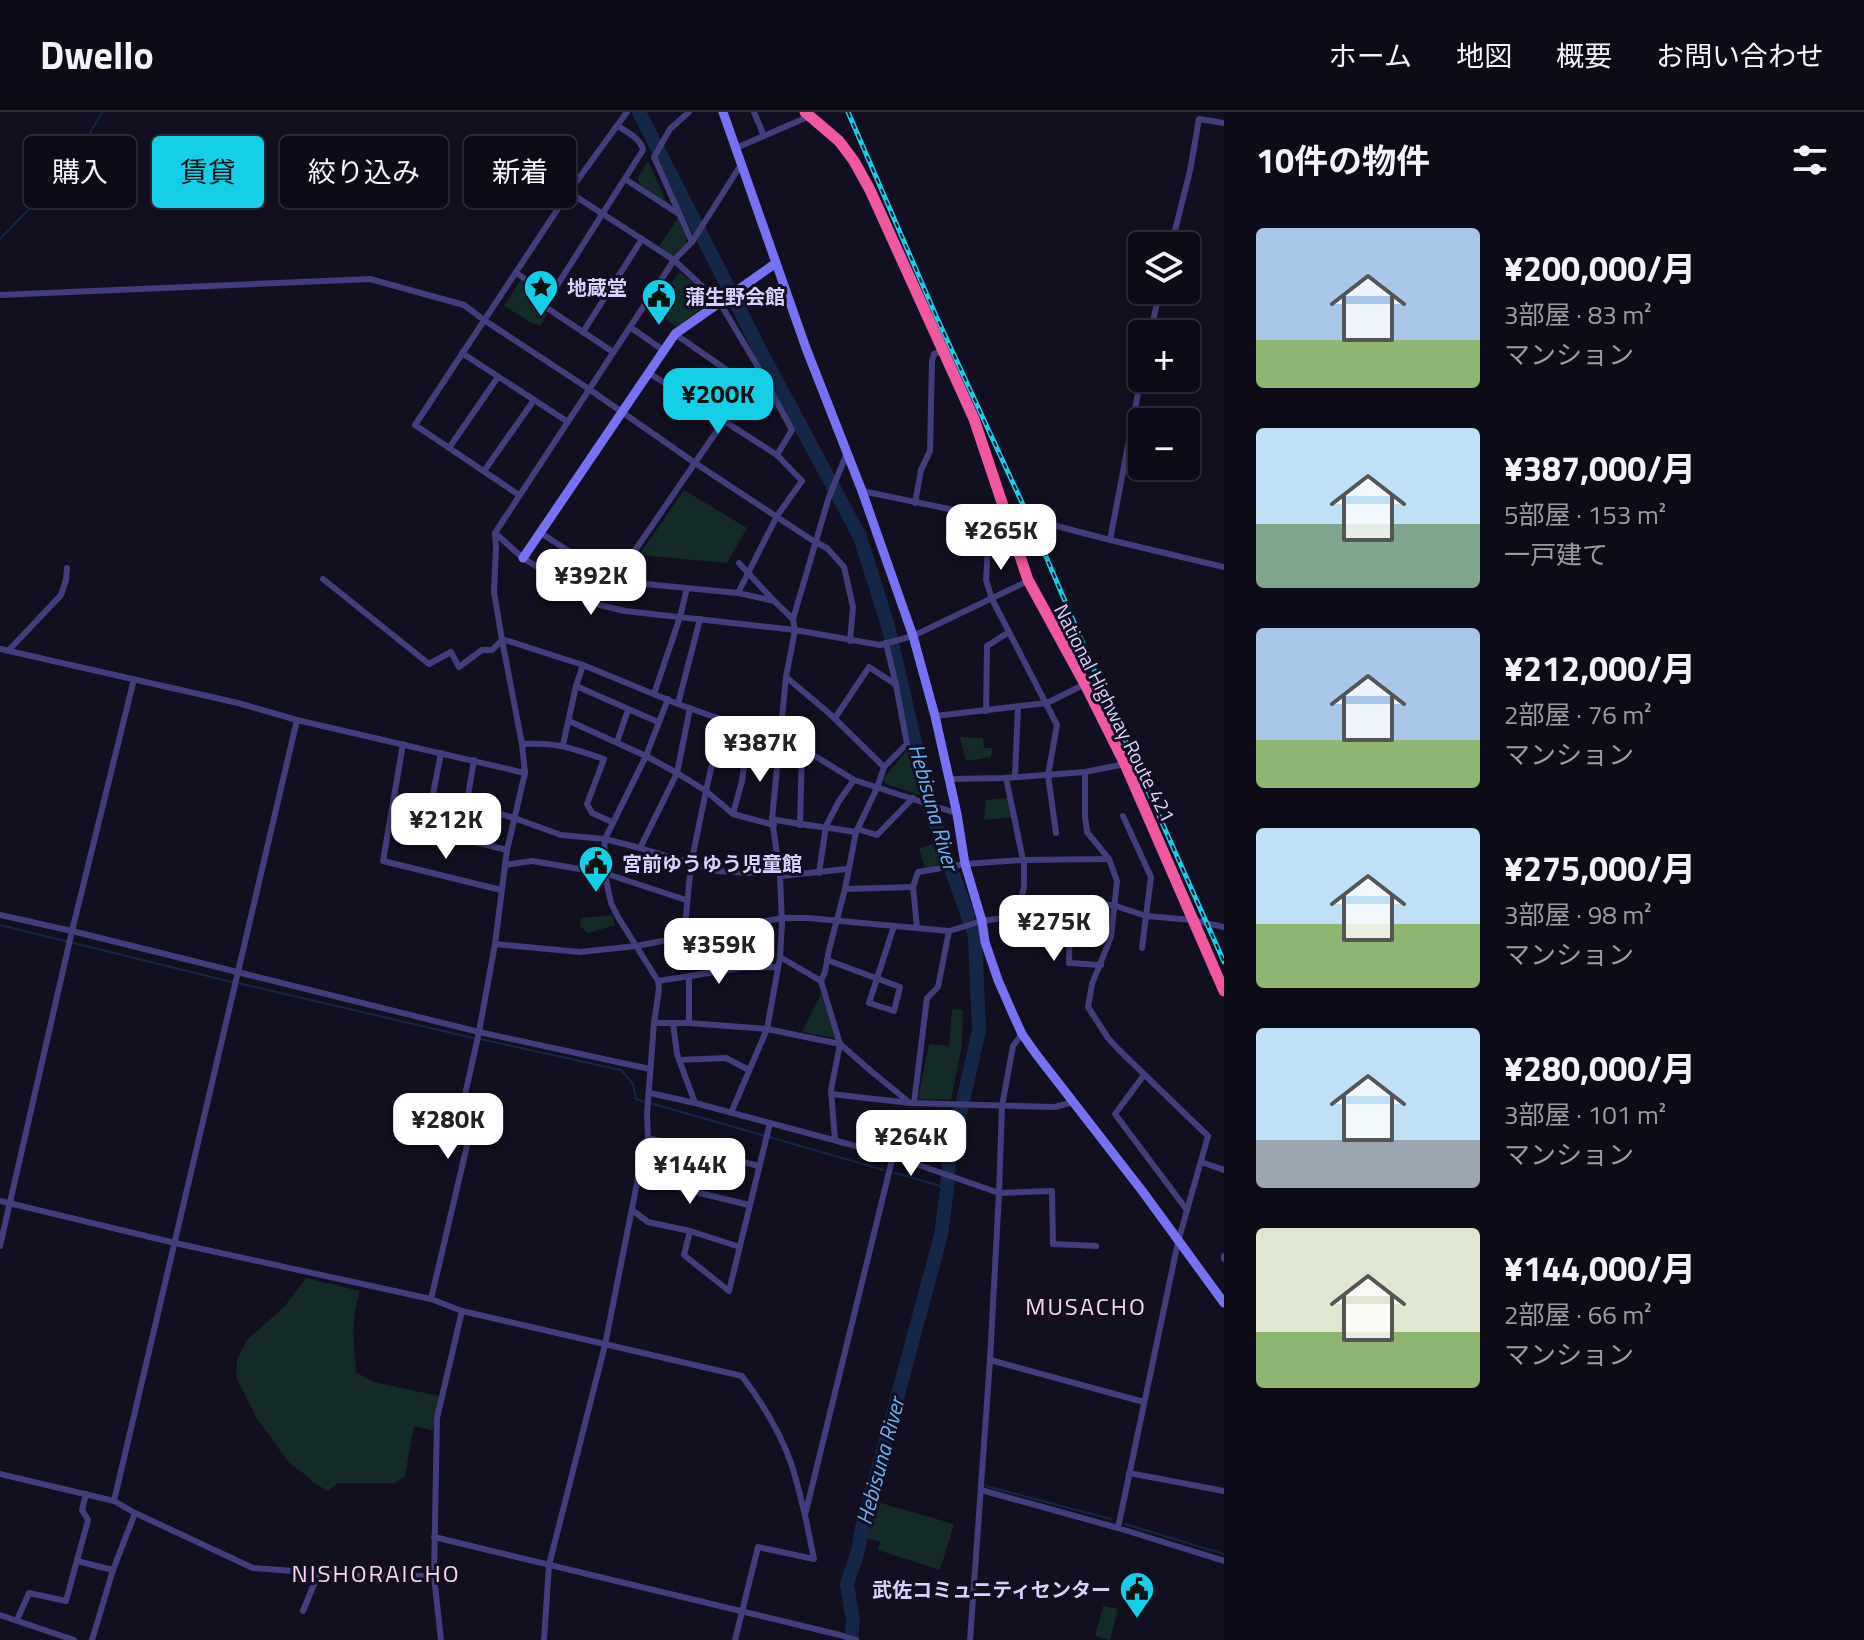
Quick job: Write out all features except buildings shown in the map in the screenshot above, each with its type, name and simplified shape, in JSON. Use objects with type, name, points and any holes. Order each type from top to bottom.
[{"type":"highway","name":"National Highway Route 421","points":[[807,114],[839,141],[870,190],[974,419],[1028,580],[1125,764],[1224,991]]},
{"type":"street","points":[[576,183],[627,112]]},
{"type":"street","points":[[689,112],[670,129],[654,157],[692,242]]},
{"type":"street","points":[[723,112],[913,636],[935,716],[965,864],[998,980],[1022,1034],[1224,1303]]},
{"type":"street","points":[[754,112],[764,136]]},
{"type":"street","points":[[736,148],[807,114]]},
{"type":"street","points":[[1175,232],[1199,119],[1224,123]]},
{"type":"street","points":[[613,352],[544,306],[643,150],[638,140],[618,126]]},
{"type":"street","points":[[431,1299],[473,1120],[463,1104],[495,944],[507,850],[525,773],[494,592],[495,533],[674,260],[692,242],[742,163]]},
{"type":"street","points":[[625,179],[679,215]]},
{"type":"street","points":[[576,197],[674,260],[720,303],[792,430],[777,455]]},
{"type":"street","points":[[519,495],[415,425],[559,208]]},
{"type":"street","points":[[583,332],[642,239]]},
{"type":"street","points":[[523,558],[675,334],[776,263]]},
{"type":"street","points":[[516,273],[551,295]]},
{"type":"street","points":[[0,295],[370,279],[464,305],[695,463],[827,548],[844,567],[853,607],[850,641]]},
{"type":"street","points":[[630,327],[663,350]]},
{"type":"street","points":[[675,334],[747,384]]},
{"type":"street","points":[[915,503],[921,470],[930,451],[932,361],[934,354],[944,351]]},
{"type":"street","points":[[462,353],[568,422]]},
{"type":"street","points":[[614,581],[758,367]]},
{"type":"street","points":[[649,373],[777,455],[802,481],[777,516],[738,593]]},
{"type":"street","points":[[449,448],[498,377]]},
{"type":"street","points":[[1110,540],[1138,392]]},
{"type":"street","points":[[484,471],[534,400]]},
{"type":"street","points":[[731,1113],[767,1029],[780,957],[780,873],[773,822],[786,677],[795,630],[793,619],[829,497],[847,453]]},
{"type":"street","points":[[862,491],[1007,521],[1026,518],[1224,567]]},
{"type":"street","points":[[495,533],[523,558],[600,605],[625,611],[795,630],[880,645],[913,636],[1028,580]]},
{"type":"street","points":[[541,533],[614,581],[738,593],[774,601]]},
{"type":"street","points":[[988,547],[986,580],[992,599],[1057,725],[1048,775],[1056,833]]},
{"type":"street","points":[[739,563],[793,619]]},
{"type":"street","points":[[4,650],[61,595],[67,568]]},
{"type":"street","points":[[323,579],[429,664],[451,652],[459,667],[482,650],[492,650],[502,640]]},
{"type":"street","points":[[654,694],[687,588]]},
{"type":"street","points":[[678,704],[700,619]]},
{"type":"street","points":[[986,711],[987,646],[1009,632]]},
{"type":"street","points":[[502,640],[583,665],[678,704],[784,740],[854,780],[957,814]]},
{"type":"street","points":[[835,1140],[831,1094],[840,1044],[821,981],[845,889],[856,830],[884,767],[907,744],[888,642]]},
{"type":"street","points":[[4,650],[525,773]]},
{"type":"street","points":[[563,745],[583,665]]},
{"type":"street","points":[[835,718],[869,667],[896,685]]},
{"type":"street","points":[[786,677],[835,718],[884,767]]},
{"type":"street","points":[[0,1246],[134,679]]},
{"type":"street","points":[[935,716],[1047,703],[1085,684]]},
{"type":"street","points":[[576,686],[658,722]]},
{"type":"street","points":[[544,1640],[549,1565],[605,1345],[648,1138],[647,1114],[658,981],[611,903],[603,866],[605,839],[646,756],[668,699]]},
{"type":"street","points":[[1015,776],[1018,707]]},
{"type":"street","points":[[640,848],[677,773],[690,708]]},
{"type":"street","points":[[617,742],[628,710]]},
{"type":"street","points":[[114,1501],[297,720]]},
{"type":"street","points":[[569,721],[677,773],[706,791],[733,814],[877,835],[913,798]]},
{"type":"street","points":[[684,936],[691,864],[706,791],[717,742],[728,722]]},
{"type":"street","points":[[733,814],[742,781],[749,729]]},
{"type":"street","points":[[403,744],[383,861],[501,890]]},
{"type":"street","points":[[522,744],[563,745],[604,759],[587,804],[592,813],[612,822]]},
{"type":"street","points":[[800,825],[802,748]]},
{"type":"street","points":[[426,830],[441,753]]},
{"type":"street","points":[[461,838],[474,760]]},
{"type":"street","points":[[949,779],[1085,772],[1125,764]]},
{"type":"street","points":[[1085,772],[1087,832],[1109,859],[1117,881],[1111,937],[1092,984],[1088,1007],[1108,1038],[1208,1136],[1178,1242],[1118,1528]]},
{"type":"street","points":[[1006,778],[1024,860],[1024,887],[1017,916]]},
{"type":"street","points":[[819,873],[826,826],[854,780]]},
{"type":"street","points":[[467,804],[561,835],[605,839],[717,871],[819,873],[847,869]]},
{"type":"street","points":[[1123,816],[1151,877],[1142,948]]},
{"type":"street","points":[[390,821],[507,850]]},
{"type":"street","points":[[917,928],[913,887],[918,872],[965,864],[1109,859]]},
{"type":"street","points":[[505,865],[532,861],[604,873],[686,900]]},
{"type":"street","points":[[845,889],[913,887]]},
{"type":"street","points":[[495,944],[580,952],[636,946],[782,918],[949,931],[982,921],[1076,906],[1113,905],[1146,916],[1193,920],[1224,927]]},
{"type":"street","points":[[1070,909],[1069,963],[1101,965]]},
{"type":"street","points":[[0,915],[479,1032],[650,1069]]},
{"type":"street","points":[[827,960],[877,979],[900,987],[894,1011],[869,1003],[877,979],[894,926]]},
{"type":"street","points":[[912,1103],[927,998],[938,987],[949,931]]},
{"type":"street","points":[[780,957],[821,981]]},
{"type":"street","points":[[658,981],[740,968],[778,967]]},
{"type":"street","points":[[689,976],[689,1023]]},
{"type":"street","points":[[654,1023],[767,1029],[840,1044],[912,1103]]},
{"type":"street","points":[[673,1023],[679,1060],[695,1103]]},
{"type":"street","points":[[970,1640],[990,1360],[1002,1106],[1013,1046],[1022,1034]]},
{"type":"street","points":[[679,1060],[726,1058],[749,1070]]},
{"type":"street","points":[[1144,1075],[1115,1114],[1187,1210]]},
{"type":"street","points":[[650,1093],[893,1156],[999,1193],[1052,1191],[1053,1244],[1096,1246]]},
{"type":"street","points":[[831,1094],[912,1103],[1002,1106],[1055,1107],[1073,1102]]},
{"type":"street","points":[[690,1231],[684,1255],[729,1291],[770,1123]]},
{"type":"street","points":[[648,1138],[759,1166]]},
{"type":"street","points":[[805,1515],[893,1156]]},
{"type":"street","points":[[1201,1162],[1224,1170]]},
{"type":"street","points":[[638,1178],[749,1205]]},
{"type":"street","points":[[0,1201],[431,1299],[462,1311],[742,1376],[760,1399],[792,1465],[814,1559],[758,1547],[735,1640]]},
{"type":"street","points":[[632,1210],[648,1222],[740,1247]]},
{"type":"street","points":[[441,1640],[434,1576],[437,1418],[462,1311]]},
{"type":"street","points":[[990,1360],[1144,1402]]},
{"type":"street","points":[[1129,1473],[1224,1491]]},
{"type":"street","points":[[0,1474],[114,1501],[253,1568],[357,1576],[434,1576]]},
{"type":"street","points":[[981,1490],[1224,1561]]},
{"type":"street","points":[[17,1620],[29,1593],[66,1601],[88,1520],[82,1510],[86,1494]]},
{"type":"street","points":[[92,1640],[113,1570],[135,1513]]},
{"type":"street","points":[[434,1537],[856,1640]]},
{"type":"street","points":[[77,1561],[113,1570]]},
{"type":"street","points":[[303,1611],[319,1572]]},
{"type":"street","points":[[0,1615],[74,1640]]},
{"type":"green space","points":[[648,161],[667,203],[639,184],[638,178]]},
{"type":"green space","points":[[678,218],[687,245],[675,257],[659,247]]},
{"type":"green space","points":[[678,273],[709,296],[708,304],[677,327],[654,311]]},
{"type":"green space","points":[[521,279],[548,296],[542,310],[547,315],[540,326],[504,306]]},
{"type":"green space","points":[[684,490],[747,528],[727,563],[639,555]]},
{"type":"green space","points":[[960,737],[983,738],[984,748],[992,748],[991,757],[966,761]]},
{"type":"green space","points":[[909,747],[922,796],[884,783],[883,779]]},
{"type":"green space","points":[[1008,798],[1012,817],[984,820],[986,800]]},
{"type":"green space","points":[[938,843],[944,863],[925,868],[919,848]]},
{"type":"green space","points":[[612,915],[615,925],[588,933],[580,926],[581,918]]},
{"type":"green space","points":[[821,994],[836,1034],[835,1038],[802,1032]]},
{"type":"green space","points":[[952,1009],[963,1010],[962,1044],[951,1100],[918,1099],[929,1044],[949,1046]]},
{"type":"green space","points":[[306,1278],[360,1291],[354,1322],[356,1372],[373,1382],[439,1396],[433,1431],[414,1426],[405,1476],[395,1483],[338,1483],[328,1491],[312,1482],[289,1463],[256,1417],[236,1377],[237,1359],[247,1340],[284,1307]]},
{"type":"green space","points":[[874,1501],[954,1524],[940,1570],[878,1550],[880,1542],[865,1538]]},
{"type":"green space","points":[[1103,1606],[1118,1609],[1110,1640],[1095,1636]]},
{"type":"waterway","points":[[0,239],[60,177],[80,151],[102,112]]},
{"type":"waterway","name":"Hebisuna River","points":[[639,112],[761,352],[860,537],[888,626],[931,812],[975,936],[979,1030],[950,1147],[941,1235],[847,1584],[853,1621],[851,1640]]},
{"type":"waterway","points":[[0,925],[232,982]]},
{"type":"waterway","points":[[238,983],[473,1038]]},
{"type":"waterway","points":[[480,1039],[621,1070],[633,1084],[636,1099],[884,1170]]},
{"type":"waterway","points":[[895,1173],[947,1190]]},
{"type":"waterway","points":[[986,1486],[1111,1519]]},
{"type":"waterway","points":[[1125,1524],[1224,1554]]},
{"type":"railway","points":[[848,112],[1107,700]]},
{"type":"railway","points":[[1104,692],[1224,962]]},
{"type":"place","name":"地蔵堂","points":[[541,318]]},
{"type":"place","name":"蒲生野会館","points":[[659,327]]},
{"type":"place","name":"宮前ゆうゆう児童館","points":[[596,894]]},
{"type":"place","name":"武佐コミュニティセンター","points":[[1137,1620]]},
{"type":"district","name":"MUSACHO","points":[[1086,1306]]},
{"type":"district","name":"NISHORAICHO","points":[[376,1573]]}]
